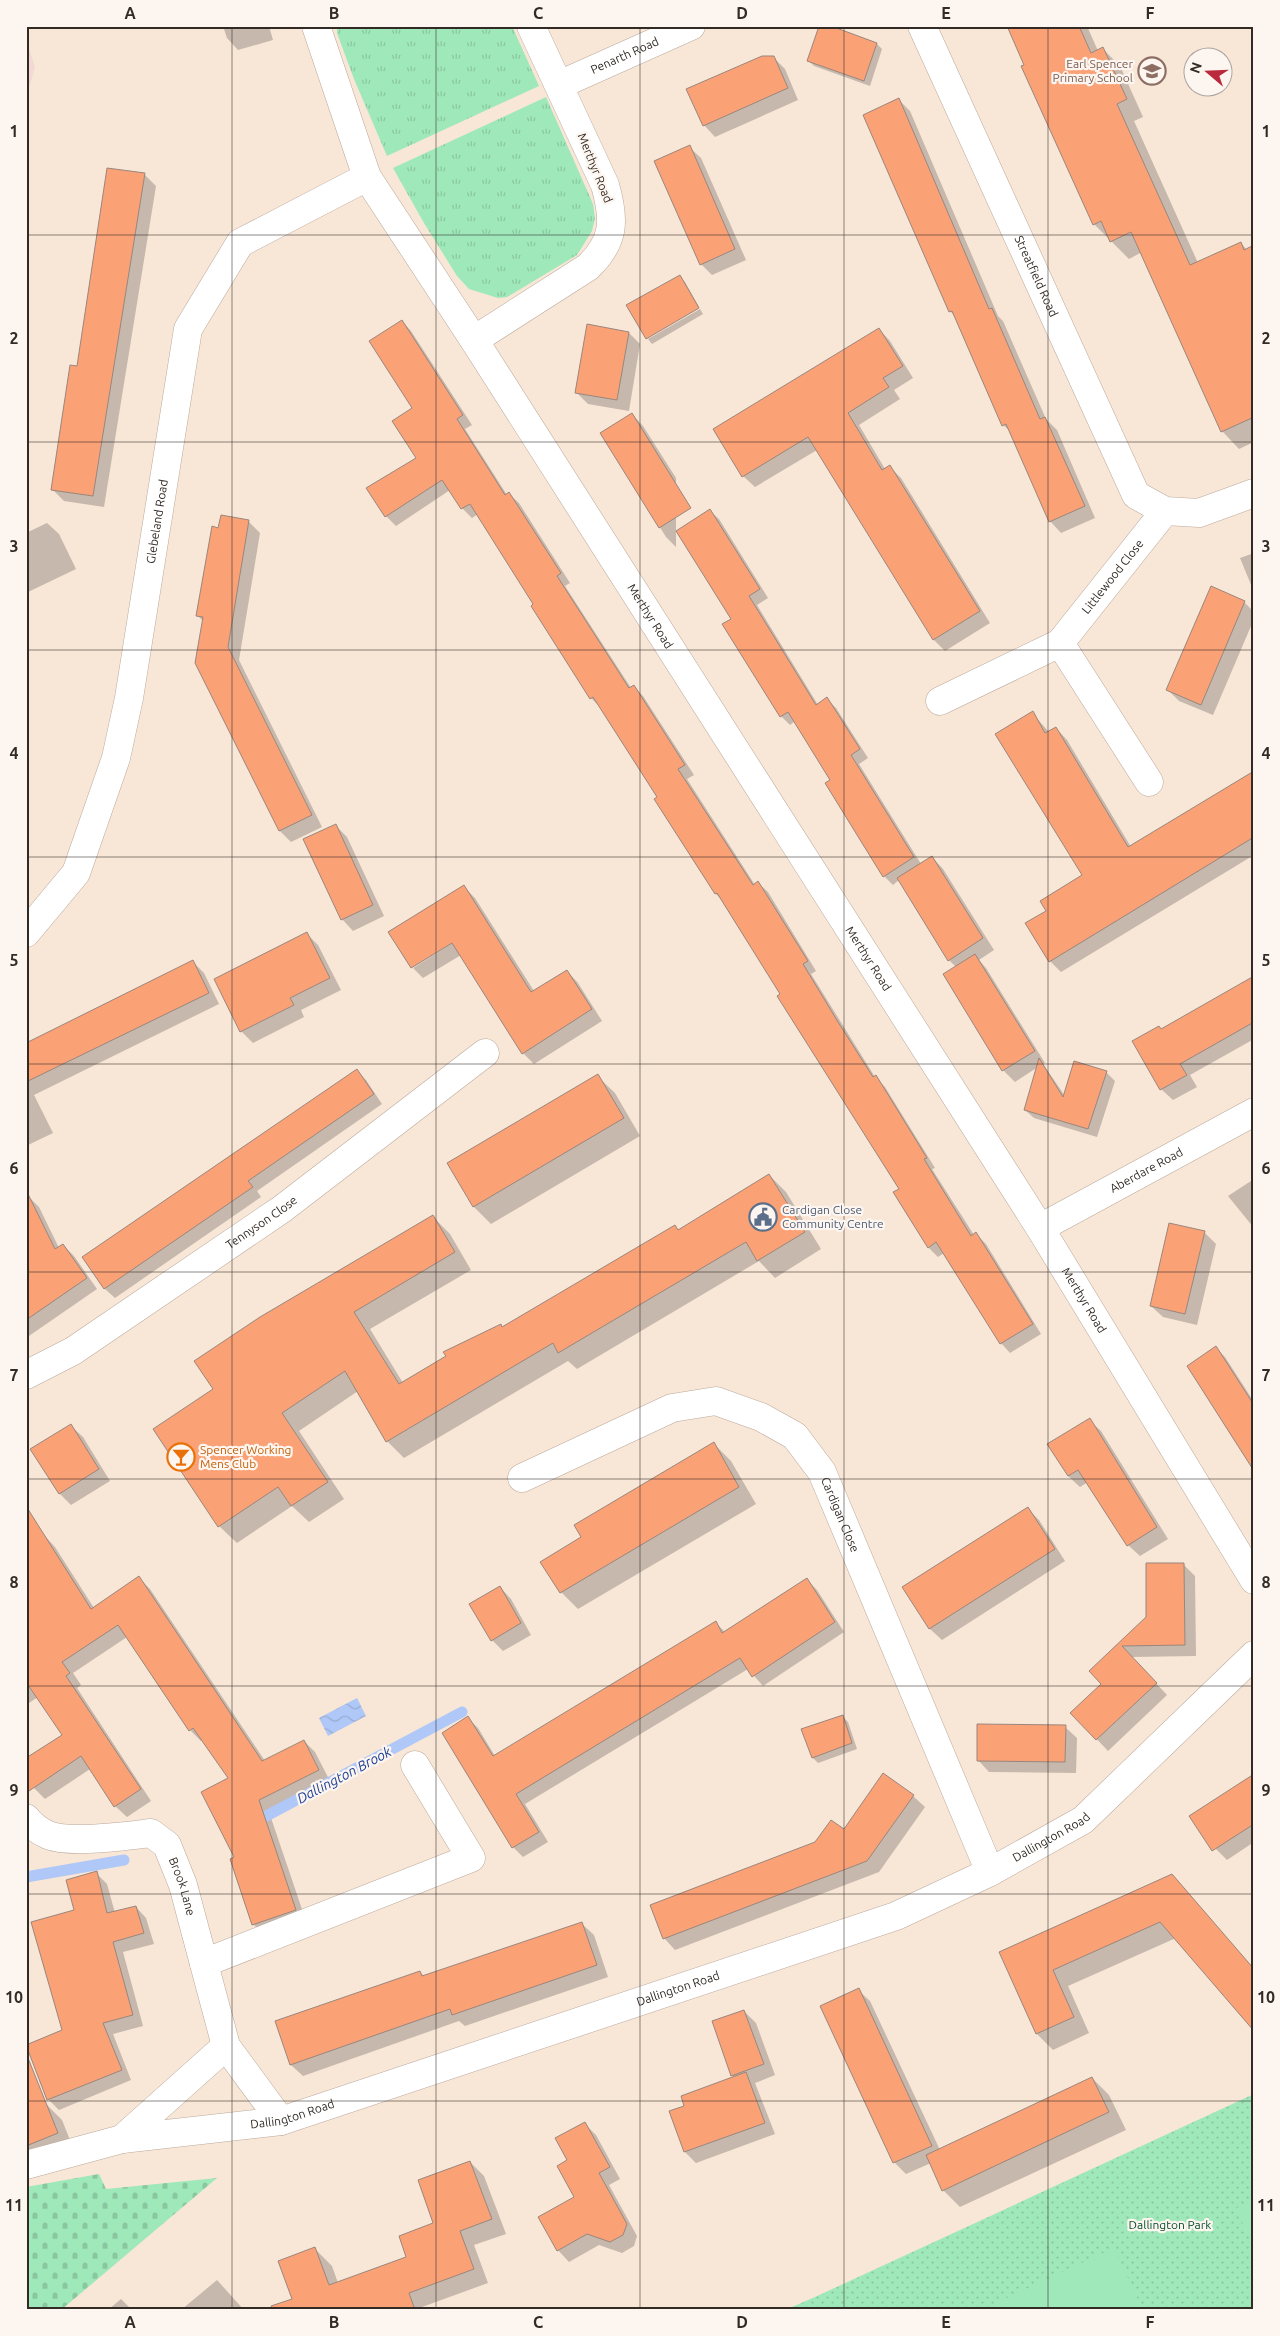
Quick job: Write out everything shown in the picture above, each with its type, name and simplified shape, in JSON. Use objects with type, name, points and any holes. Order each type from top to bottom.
[{"type":"street","name":"Merthyr Road","points":[[316,26],[367,177],[474,340],[1040,1228],[1254,1580]]},
{"type":"street","name":"Merthyr Road","points":[[474,340],[588,268],[601,255],[608,239],[612,215],[604,185],[531,26]]},
{"type":"street","name":"Penarth Road","points":[[559,85],[691,26]]},
{"type":"street","name":"Streatfield Road","points":[[922,26],[1136,495],[1165,511]]},
{"type":"street","name":"Glebeland Road","points":[[26,933],[76,873],[116,758],[130,698],[188,329],[240,243],[367,177]]},
{"type":"street","points":[[1165,511],[1199,513],[1254,493]]},
{"type":"street","name":"Littlewood Close","points":[[940,701],[1060,643],[1165,511]]},
{"type":"street","points":[[1060,643],[1149,782]]},
{"type":"street","name":"Tennyson Close","points":[[26,1375],[73,1351],[282,1209],[485,1053]]},
{"type":"street","name":"Aberdare Road","points":[[1040,1228],[1254,1112]]},
{"type":"street","name":"Cardigan Close","points":[[522,1478],[672,1408],[716,1401],[761,1417],[795,1436],[822,1472],[990,1872]]},
{"type":"street","name":"Dallington Road","points":[[26,2165],[122,2139],[281,2121],[896,1916],[990,1872],[1083,1820],[1254,1656]]},
{"type":"street","points":[[204,1963],[471,1858],[415,1765]]},
{"type":"street","name":"Brook Lane","points":[[26,1818],[36,1829],[49,1836],[75,1839],[151,1833],[167,1845],[183,1885],[226,2046],[281,2121]]},
{"type":"street","points":[[122,2139],[226,2046]]},
{"type":"shaded area","points":[[26,39],[35,67],[26,99]]},
{"type":"green space","points":[[337,26],[512,26],[539,86],[387,156],[354,79],[337,33]]},
{"type":"green space","points":[[546,97],[593,204],[595,218],[592,231],[577,255],[507,297],[498,298],[469,289],[457,276],[393,168]]},
{"type":"green space","name":"Dallington Park","points":[[1254,2094],[1254,2310],[785,2310],[815,2297]]},
{"type":"green space","points":[[99,2174],[106,2189],[217,2178],[61,2310],[26,2310],[26,2187]]},
{"type":"green space","points":[[1254,2199],[1254,2244],[1235,2209]]},
{"type":"green space","points":[[1114,2248],[1143,2310],[981,2310]]},
{"type":"water","points":[[357,1698],[366,1716],[328,1736],[319,1718]]},
{"type":"building","points":[[819,26],[831,26],[877,43],[864,81],[807,61]]},
{"type":"building","points":[[1007,26],[1079,26],[1091,53],[1103,47],[1127,99],[1117,104],[1190,265],[1241,242],[1244,250],[1254,245],[1254,417],[1221,432],[1131,232],[1110,242],[1101,221],[1093,225],[1021,66],[1024,65]]},
{"type":"building","points":[[762,56],[774,56],[788,88],[703,126],[686,89]]},
{"type":"building","points":[[899,98],[989,309],[992,308],[1040,419],[1045,417],[1085,506],[1049,522],[1006,424],[1002,426],[952,311],[949,312],[863,115]]},
{"type":"building","points":[[690,145],[735,249],[700,265],[654,161]]},
{"type":"building","points":[[107,168],[145,173],[93,496],[51,490],[70,365],[77,366]]},
{"type":"building","points":[[680,275],[699,308],[646,339],[626,305]]},
{"type":"building","points":[[402,320],[463,415],[457,419],[505,495],[509,492],[561,573],[557,576],[629,688],[634,685],[685,765],[678,769],[753,885],[758,881],[808,961],[803,964],[838,1022],[873,1077],[876,1075],[927,1158],[924,1159],[971,1236],[976,1232],[1033,1324],[1000,1344],[936,1242],[928,1248],[893,1192],[899,1189],[777,996],[780,994],[717,893],[715,894],[654,799],[657,797],[593,697],[590,699],[531,606],[533,604],[470,504],[461,509],[442,480],[385,517],[366,488],[416,458],[392,421],[412,408],[369,341]]},
{"type":"building","points":[[587,324],[629,332],[617,400],[575,393]]},
{"type":"building","points":[[879,328],[903,366],[883,378],[889,387],[848,413],[882,470],[890,465],[980,611],[933,640],[808,437],[742,477],[713,429]]},
{"type":"building","points":[[632,413],[691,508],[659,528],[600,433]]},
{"type":"building","points":[[710,509],[760,589],[749,596],[816,705],[827,697],[860,749],[851,755],[914,857],[883,877],[825,783],[830,780],[788,712],[780,717],[722,624],[731,619],[676,531]]},
{"type":"building","points":[[221,515],[249,520],[228,647],[312,815],[279,831],[195,663],[203,617],[196,616],[212,526],[218,528]]},
{"type":"building","points":[[1211,586],[1245,601],[1201,705],[1166,690]]},
{"type":"building","points":[[1033,711],[1045,733],[1056,727],[1128,847],[1254,771],[1254,837],[1049,962],[1025,923],[1046,911],[1040,901],[1082,875],[995,734]]},
{"type":"building","points":[[336,824],[373,905],[341,920],[303,839]]},
{"type":"building","points":[[932,856],[983,938],[948,961],[897,878]]},
{"type":"building","points":[[464,885],[531,992],[567,970],[592,1009],[522,1054],[452,943],[411,968],[388,932]]},
{"type":"building","points":[[307,932],[330,978],[290,998],[294,1005],[240,1032],[214,979]]},
{"type":"building","points":[[975,954],[1035,1051],[1002,1071],[943,974]]},
{"type":"building","points":[[193,960],[209,993],[26,1082],[26,1043]]},
{"type":"building","points":[[1254,976],[1254,1022],[1180,1064],[1187,1075],[1160,1090],[1132,1041],[1159,1026],[1161,1029]]},
{"type":"building","points":[[1039,1058],[1063,1097],[1074,1061],[1107,1071],[1088,1129],[1024,1110]]},
{"type":"building","points":[[357,1069],[374,1094],[248,1181],[253,1187],[104,1289],[82,1257]]},
{"type":"building","points":[[598,1074],[624,1118],[473,1207],[447,1163]]},
{"type":"building","points":[[769,1174],[805,1232],[757,1261],[746,1242],[558,1353],[553,1343],[386,1442],[345,1371],[282,1413],[328,1482],[291,1506],[278,1487],[218,1527],[153,1429],[213,1389],[194,1361],[260,1317],[433,1215],[455,1252],[354,1312],[399,1384],[446,1356],[443,1352],[501,1324],[502,1327],[675,1225],[678,1230]]},
{"type":"building","points":[[26,1190],[55,1249],[63,1244],[87,1278],[26,1320]]},
{"type":"building","points":[[1169,1223],[1205,1231],[1185,1314],[1150,1306]]},
{"type":"building","points":[[1216,1346],[1254,1405],[1254,1471],[1187,1366]]},
{"type":"building","points":[[1090,1418],[1157,1527],[1127,1546],[1078,1470],[1068,1476],[1047,1444]]},
{"type":"building","points":[[71,1424],[99,1469],[59,1494],[30,1449]]},
{"type":"building","points":[[714,1442],[739,1487],[560,1593],[540,1562],[581,1537],[574,1525]]},
{"type":"building","points":[[26,1506],[91,1609],[139,1576],[262,1761],[304,1740],[319,1770],[259,1800],[296,1910],[252,1925],[230,1859],[234,1857],[201,1792],[228,1778],[193,1728],[189,1731],[118,1625],[62,1662],[70,1673],[66,1676],[141,1789],[114,1807],[81,1756],[26,1793],[26,1758],[62,1735],[26,1682]]},
{"type":"building","points":[[1028,1507],[1055,1549],[929,1629],[902,1587]]},
{"type":"building","points":[[1146,1563],[1184,1563],[1185,1645],[1122,1646],[1157,1683],[1096,1740],[1070,1713],[1101,1684],[1089,1671],[1146,1617]]},
{"type":"building","points":[[807,1578],[835,1622],[752,1677],[740,1658],[516,1794],[539,1832],[512,1848],[442,1733],[468,1716],[493,1756],[716,1621],[722,1633]]},
{"type":"building","points":[[500,1586],[521,1623],[491,1641],[469,1604]]},
{"type":"building","points":[[843,1715],[852,1743],[812,1758],[801,1729]]},
{"type":"building","points":[[977,1724],[1066,1725],[1065,1762],[977,1761]]},
{"type":"building","points":[[883,1773],[914,1795],[867,1861],[663,1939],[650,1905],[815,1842],[831,1820],[844,1829]]},
{"type":"building","points":[[1254,1774],[1254,1824],[1212,1851],[1189,1816]]},
{"type":"building","points":[[97,1871],[107,1913],[136,1906],[144,1933],[113,1942],[133,2015],[103,2023],[122,2070],[47,2100],[26,2045],[62,2030],[31,1922],[74,1910],[66,1880]]},
{"type":"building","points":[[1172,1874],[1254,1969],[1254,2031],[1160,1922],[1053,1970],[1074,2017],[1036,2034],[999,1952]]},
{"type":"building","points":[[582,1922],[597,1965],[452,2015],[450,2009],[290,2065],[275,2021],[420,1971],[422,1976]]},
{"type":"building","points":[[859,1988],[932,2146],[893,2163],[820,2006]]},
{"type":"building","points":[[744,2010],[764,2064],[731,2076],[712,2021]]},
{"type":"building","points":[[28,2058],[58,2133],[26,2146],[26,2059]]},
{"type":"building","points":[[746,2072],[765,2123],[684,2152],[669,2111],[684,2106],[681,2096]]},
{"type":"building","points":[[1092,2077],[1109,2112],[942,2191],[926,2155]]},
{"type":"building","points":[[585,2122],[610,2167],[599,2173],[627,2224],[623,2235],[610,2242],[587,2234],[557,2251],[538,2217],[574,2197],[557,2166],[567,2160],[555,2138]]},
{"type":"building","points":[[470,2161],[492,2219],[460,2231],[474,2269],[409,2293],[415,2310],[272,2310],[271,2306],[292,2299],[278,2261],[315,2247],[329,2285],[406,2257],[399,2236],[433,2223],[418,2180]]},
{"type":"waterway","name":"Dallington Brook","points":[[251,1824],[462,1712]]},
{"type":"waterway","name":"Dallington Brook","points":[[26,1877],[124,1860]]},
{"type":"place","name":"Earl Spencer Primary School","points":[[1152,71]]},
{"type":"place","name":"Cardigan Close Community Centre","points":[[763,1217]]},
{"type":"place","name":"Spencer Working Mens Club","points":[[181,1457]]}]
